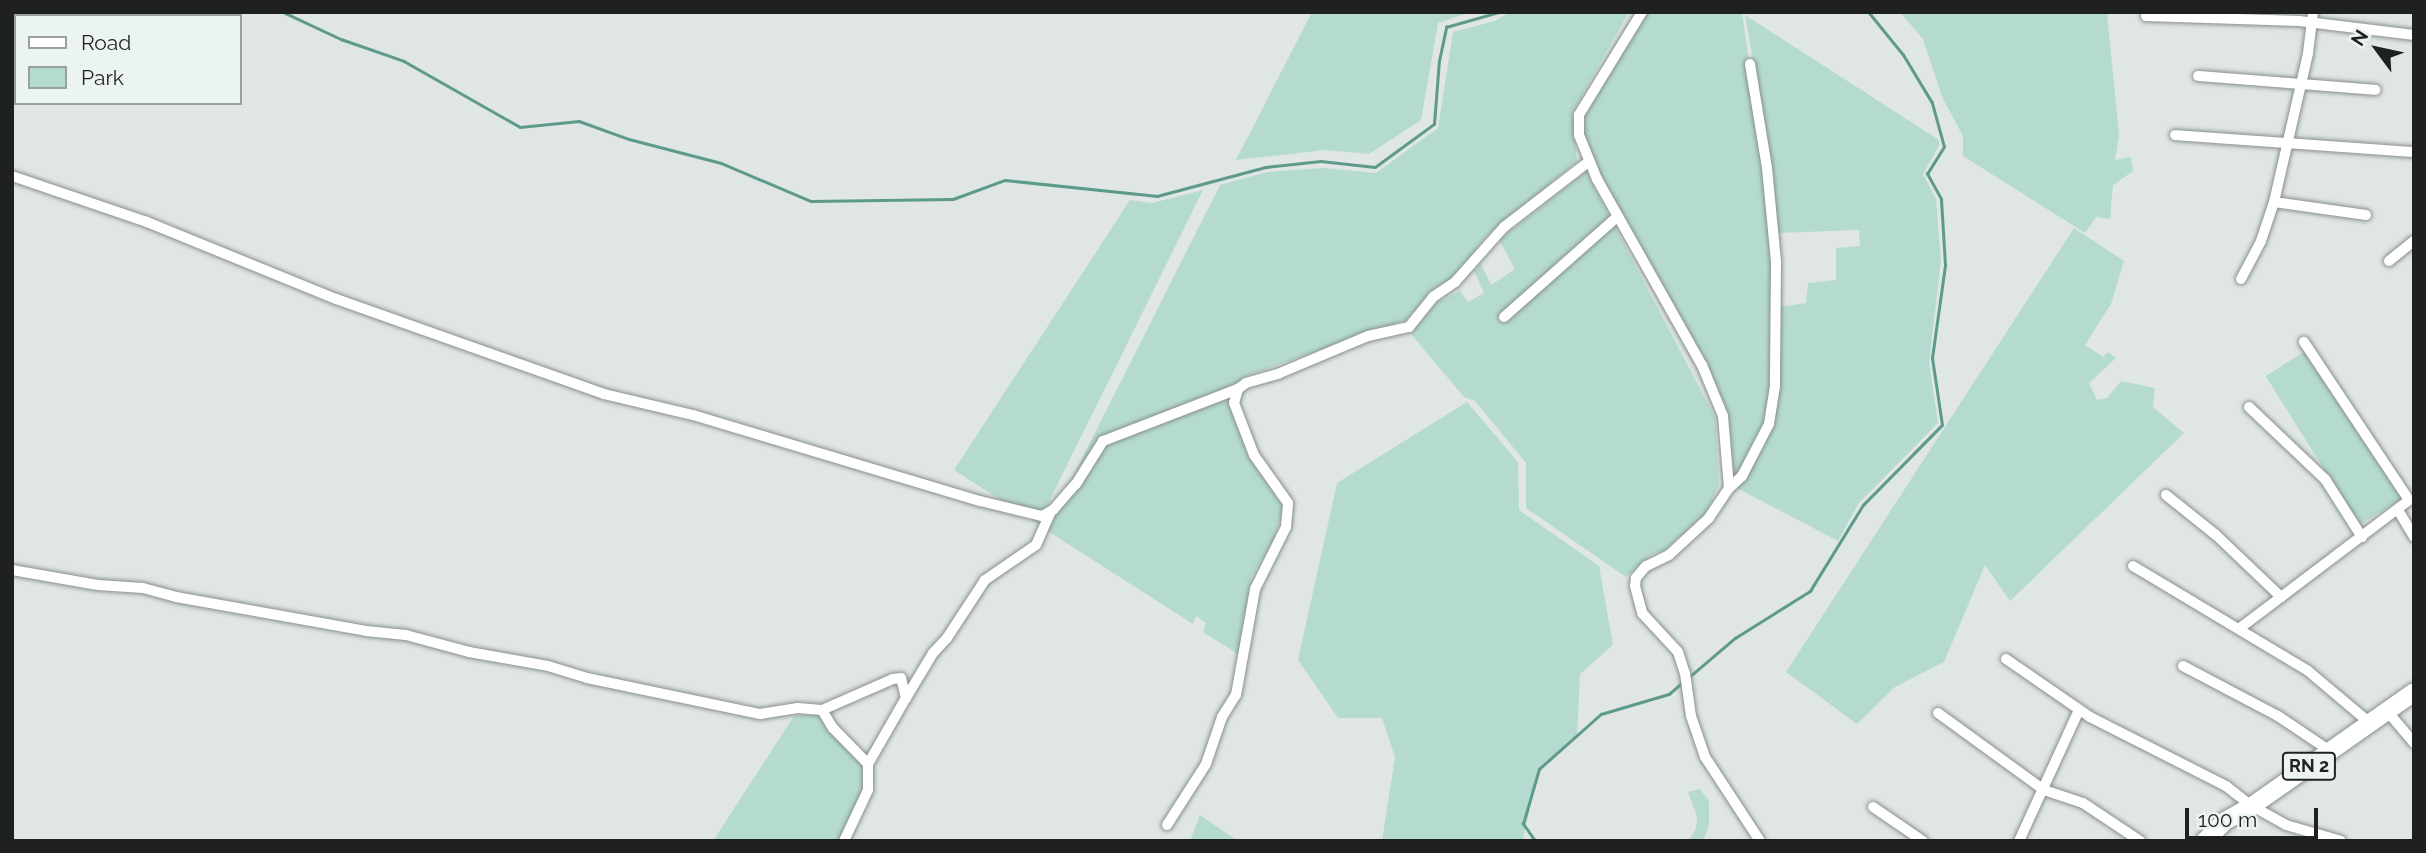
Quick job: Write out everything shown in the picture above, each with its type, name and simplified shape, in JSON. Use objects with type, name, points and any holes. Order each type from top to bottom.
[{"type":"highway","name":"RN 2","points":[[2205,841],[2225,821],[2252,806],[2414,692]]},
{"type":"street","points":[[1642,12],[1579,115],[1579,135],[1588,162],[1702,365],[1723,416],[1729,488]]},
{"type":"street","points":[[2146,16],[2312,18],[2414,34]]},
{"type":"street","points":[[2241,279],[2261,241],[2274,202],[2301,83],[2312,18]]},
{"type":"street","points":[[1750,64],[1768,168],[1774,249],[1775,386],[1769,424],[1742,476],[1729,488],[1697,531],[1669,555],[1646,566],[1636,578],[1638,605],[1675,646],[1685,678],[1691,716],[1705,757],[1760,841]]},
{"type":"street","points":[[2198,76],[2375,90]]},
{"type":"street","points":[[2175,135],[2414,152]]},
{"type":"street","points":[[844,841],[868,790],[868,764],[933,653],[947,638],[985,580],[1035,545],[1050,513],[1076,484],[1103,441],[1368,337],[1409,327],[1429,301],[1455,282],[1496,234],[1588,162]]},
{"type":"street","points":[[12,176],[147,222],[336,299],[604,394],[693,415],[980,501],[1042,516],[1050,513]]},
{"type":"street","points":[[2274,202],[2366,215]]},
{"type":"street","points":[[1504,317],[1618,216]]},
{"type":"street","points":[[2389,261],[2412,247]]},
{"type":"street","points":[[2240,628],[2407,503],[2409,496],[2304,342]]},
{"type":"street","points":[[1167,825],[1206,764],[1222,718],[1236,695],[1255,589],[1286,527],[1288,503],[1254,455],[1234,403],[1238,389]]},
{"type":"street","points":[[2249,407],[2325,479],[2362,537]]},
{"type":"street","points":[[2166,495],[2216,535],[2281,597]]},
{"type":"street","points":[[2398,510],[2414,537]]},
{"type":"street","points":[[2133,566],[2307,670],[2370,723]]},
{"type":"street","points":[[12,570],[98,585],[143,588],[176,597],[366,631],[407,635],[469,652],[548,666],[587,678],[760,714],[798,708],[822,710],[901,678],[906,698]]},
{"type":"street","points":[[2006,659],[2079,710],[2226,786],[2252,806],[2286,825],[2341,841]]},
{"type":"street","points":[[2183,666],[2278,716],[2330,751]]},
{"type":"street","points":[[822,710],[833,728],[868,764]]},
{"type":"street","points":[[2019,841],[2079,710]]},
{"type":"street","points":[[2387,711],[2414,743]]},
{"type":"street","points":[[1938,713],[2044,790],[2083,803],[2140,841]]},
{"type":"street","points":[[1873,807],[1923,841]]},
{"type":"green space","points":[[1312,12],[1470,12],[1438,23],[1421,120],[1369,154],[1325,150],[1236,160]]},
{"type":"green space","points":[[1510,12],[1629,12],[1573,111],[1577,161],[1484,238],[1455,278],[1434,288],[1406,320],[1246,376],[1227,391],[1248,455],[1283,507],[1274,539],[1251,578],[1241,656],[1203,632],[1206,623],[1196,616],[1193,624],[1046,530],[1220,185],[1267,172],[1323,168],[1376,173],[1438,128],[1453,32],[1495,21]]},
{"type":"green space","points":[[1646,12],[1742,12],[1764,169],[1771,267],[1770,386],[1764,424],[1754,447],[1733,480],[1727,424],[1587,151],[1583,135],[1583,116]]},
{"type":"green space","points":[[1900,12],[2107,12],[2119,136],[2115,160],[2131,157],[2133,171],[2113,185],[2110,219],[2096,217],[2085,233],[1963,156],[1963,136],[1943,99],[1923,39]]},
{"type":"green space","points":[[1745,15],[1939,140],[1939,146],[1923,174],[1936,199],[1941,261],[1929,362],[1938,423],[1858,504],[1838,541],[1735,487],[1773,423],[1779,307],[1806,303],[1808,283],[1836,280],[1836,248],[1860,246],[1859,230],[1778,233],[1772,167]]},
{"type":"green space","points":[[1586,172],[1715,417],[1719,484],[1707,512],[1665,550],[1650,555],[1626,577],[1526,508],[1526,463],[1475,401],[1464,397],[1411,334],[1436,303],[1460,291],[1468,302],[1484,293],[1474,271],[1481,264],[1491,285],[1515,269],[1499,240]]},
{"type":"green space","points":[[1203,190],[1038,524],[954,470],[1130,200],[1152,203]]},
{"type":"green space","points":[[2074,228],[2124,261],[2111,304],[2085,345],[2103,357],[2108,352],[2116,358],[2089,383],[2097,400],[2107,398],[2121,381],[2155,388],[2153,407],[2184,433],[2010,601],[1985,565],[1944,662],[1895,687],[1857,724],[1786,672]]},
{"type":"green space","points":[[2309,349],[2402,498],[2359,525],[2266,376]]},
{"type":"green space","points":[[1467,402],[1518,462],[1519,510],[1599,566],[1613,645],[1580,674],[1577,736],[1539,769],[1523,838],[1527,841],[1382,841],[1395,757],[1382,718],[1338,718],[1298,660],[1337,483]]},
{"type":"green space","points":[[820,714],[862,762],[862,795],[839,841],[713,841],[794,716]]},
{"type":"green space","points":[[1700,789],[1709,801],[1709,825],[1703,841],[1689,841],[1696,828],[1697,816],[1688,792]]},
{"type":"green space","points":[[1200,815],[1238,841],[1190,841]]},
{"type":"waterway","points":[[283,12],[341,39],[404,61],[520,127],[579,121],[629,139],[721,163],[811,201],[953,199],[1005,180],[1157,196],[1266,167],[1321,161],[1375,167],[1434,124],[1439,61],[1446,27],[1499,12]]},
{"type":"waterway","points":[[1688,678],[1735,638],[1810,591],[1863,505],[1942,425],[1932,358],[1945,265],[1941,199],[1927,174],[1944,147],[1932,103],[1903,55],[1868,12]]},
{"type":"waterway","points":[[1535,841],[1523,824],[1539,769],[1601,714],[1669,694],[1683,682]]}]
